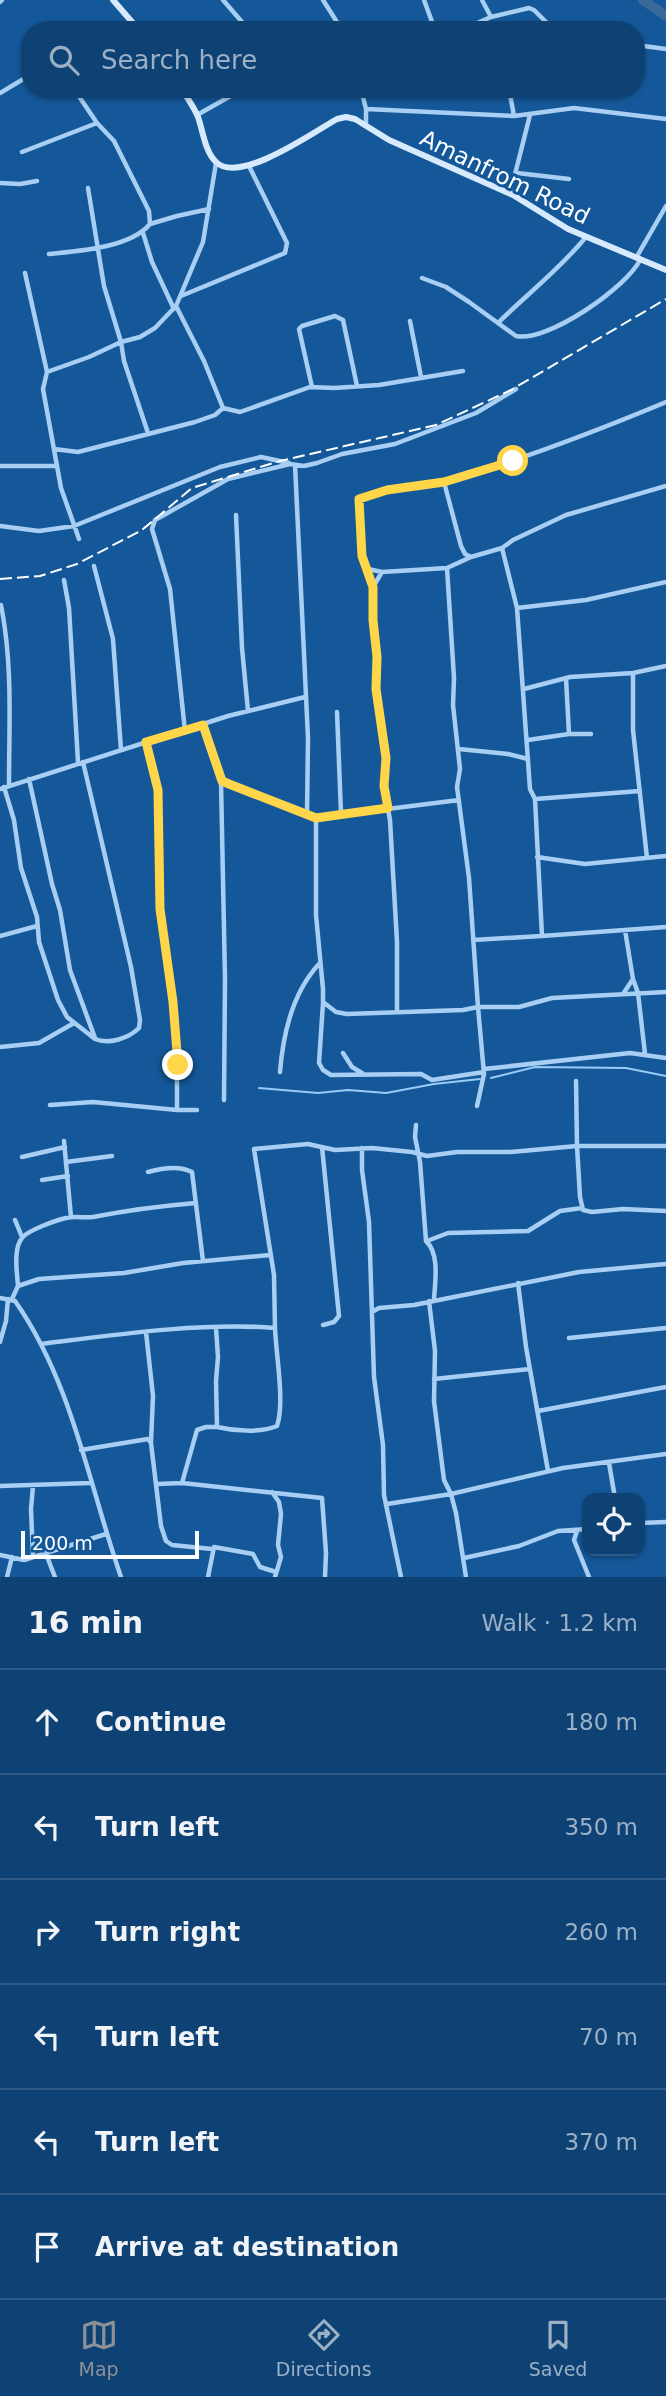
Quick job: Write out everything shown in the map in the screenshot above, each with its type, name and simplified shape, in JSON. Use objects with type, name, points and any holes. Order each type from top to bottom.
[{"type":"street","points":[[113,0],[131,21]]},
{"type":"street","points":[[223,0],[242,21]]},
{"type":"street","points":[[323,0],[336,21]]},
{"type":"street","points":[[424,0],[432,21]]},
{"type":"street","points":[[482,0],[491,17]]},
{"type":"street","points":[[482,21],[529,8],[545,21]]},
{"type":"street","points":[[645,46],[666,49]]},
{"type":"street","points":[[0,93],[21,80]]},
{"type":"street","points":[[80,98],[114,141],[149,211],[150,224]]},
{"type":"street","points":[[180,297],[285,253],[287,243],[249,166],[229,169],[216,163],[187,98]]},
{"type":"street","points":[[197,115],[227,98]]},
{"type":"street","points":[[363,98],[366,125]]},
{"type":"street","points":[[511,98],[514,116]]},
{"type":"street","points":[[366,109],[514,116],[573,107],[666,119]]},
{"type":"street","points":[[510,194],[530,115]]},
{"type":"street","name":"Amanfrom Road","points":[[249,166],[337,119],[351,118],[394,142],[510,194],[554,222],[666,270]]},
{"type":"street","points":[[22,152],[97,122]]},
{"type":"street","points":[[47,372],[140,337],[155,328],[175,308],[203,242],[216,163]]},
{"type":"street","points":[[517,173],[569,179]]},
{"type":"street","points":[[0,183],[37,181]]},
{"type":"street","points":[[88,188],[104,286],[124,361],[148,433]]},
{"type":"street","points":[[422,278],[446,287],[522,337],[547,330],[588,310],[622,285],[636,269],[666,206]]},
{"type":"street","points":[[49,254],[97,248],[143,233],[150,224],[209,209]]},
{"type":"street","points":[[143,233],[152,262],[204,361],[223,408]]},
{"type":"street","points":[[498,323],[522,298],[552,275],[586,237]]},
{"type":"street","points":[[25,273],[47,372],[43,389],[61,488],[79,539]]},
{"type":"street","points":[[312,387],[299,329],[335,316],[343,320],[357,386]]},
{"type":"street","points":[[410,321],[421,377]]},
{"type":"street","points":[[223,408],[240,412],[312,387],[409,381],[463,371]]},
{"type":"street","points":[[185,731],[170,589],[152,524],[155,520],[228,479],[293,464],[317,463],[342,454],[395,444],[476,413],[516,389]]},
{"type":"street","points":[[397,1011],[397,942],[388,808],[384,786],[386,758],[376,689],[373,587],[362,556],[359,499],[387,490],[444,482],[572,441],[666,402]]},
{"type":"street","points":[[54,449],[78,452],[195,422],[221,412],[223,408]]},
{"type":"street","points":[[0,526],[39,531],[74,526],[220,467],[261,457],[293,464]]},
{"type":"street","points":[[293,464],[309,762],[307,814]]},
{"type":"street","points":[[0,466],[57,466]]},
{"type":"street","points":[[444,482],[465,554],[464,561]]},
{"type":"street","points":[[368,569],[382,572],[447,568],[471,557],[502,548],[566,515],[666,486]]},
{"type":"street","points":[[236,515],[242,648],[248,711]]},
{"type":"street","points":[[502,548],[517,608],[530,789],[535,799],[542,936]]},
{"type":"street","points":[[465,554],[471,557]]},
{"type":"street","points":[[94,566],[113,639],[121,750]]},
{"type":"street","points":[[447,568],[454,678],[453,705],[460,769],[457,787],[466,841],[484,1070],[477,1106]]},
{"type":"street","points":[[373,587],[382,572]]},
{"type":"street","points":[[1,606],[9,660],[4,787],[14,820],[21,868],[32,898],[39,942],[63,1012],[95,1039],[110,1041],[123,1038],[139,1028],[140,1020],[128,955],[80,762],[69,608],[64,580]]},
{"type":"street","points":[[517,608],[586,600],[666,582]]},
{"type":"street","points":[[524,689],[566,678],[633,673],[666,666]]},
{"type":"street","points":[[633,673],[633,730],[647,858]]},
{"type":"street","points":[[566,678],[569,734]]},
{"type":"street","points":[[4,787],[248,711],[305,697]]},
{"type":"street","points":[[337,712],[341,814]]},
{"type":"street","points":[[203,725],[222,781],[225,979],[223,1100]]},
{"type":"street","points":[[528,740],[591,734]]},
{"type":"street","points":[[146,742],[158,790],[160,909],[177,1036],[177,1110]]},
{"type":"street","points":[[459,749],[528,759]]},
{"type":"street","points":[[29,779],[60,910],[70,970],[95,1039]]},
{"type":"street","points":[[222,781],[316,818],[458,800]]},
{"type":"street","points":[[535,799],[640,791]]},
{"type":"street","points":[[316,818],[315,894],[323,1002],[318,1056],[323,1070],[331,1075],[341,1076],[421,1073],[432,1080],[484,1070],[645,1054],[666,1058]]},
{"type":"street","points":[[537,857],[584,864],[666,856]]},
{"type":"street","points":[[0,936],[37,926]]},
{"type":"street","points":[[473,940],[666,927]]},
{"type":"street","points":[[625,930],[638,993],[645,1054]]},
{"type":"street","points":[[279,1072],[292,1007],[297,995],[320,963]]},
{"type":"street","points":[[622,994],[633,979]]},
{"type":"street","points":[[323,1002],[336,1012],[347,1014],[450,1011],[478,1007],[519,1007],[552,998],[666,992]]},
{"type":"street","points":[[0,1047],[39,1043],[74,1023]]},
{"type":"street","points":[[343,1054],[352,1066],[363,1074]]},
{"type":"street","points":[[576,1081],[582,1208]]},
{"type":"street","points":[[50,1105],[102,1102],[197,1110]]},
{"type":"street","points":[[416,1125],[426,1241],[431,1246],[435,1264],[432,1300],[434,1401],[444,1480],[451,1494],[466,1577]]},
{"type":"street","points":[[22,1157],[64,1144],[71,1217]]},
{"type":"street","points":[[182,1483],[197,1430],[206,1427],[270,1429],[276,1426],[279,1412],[274,1286],[254,1149],[308,1144],[335,1150],[362,1148],[427,1156],[577,1146],[666,1146]]},
{"type":"street","points":[[322,1147],[339,1317],[334,1322],[323,1325]]},
{"type":"street","points":[[362,1148],[369,1222],[374,1377],[383,1445],[384,1495],[401,1577]]},
{"type":"street","points":[[66,1162],[112,1156]]},
{"type":"street","points":[[148,1172],[163,1168],[190,1170],[204,1261]]},
{"type":"street","points":[[42,1181],[68,1176]]},
{"type":"street","points":[[22,1237],[48,1224],[71,1217],[92,1217],[127,1209],[196,1203]]},
{"type":"street","points":[[426,1241],[448,1233],[528,1231],[560,1211],[582,1208],[592,1212],[623,1209],[666,1211]]},
{"type":"street","points":[[15,1220],[22,1237],[17,1255],[19,1286]]},
{"type":"street","points":[[0,1342],[10,1299],[19,1286],[39,1279],[124,1273],[204,1261],[270,1255]]},
{"type":"street","points":[[372,1312],[379,1308],[518,1283],[617,1267],[666,1264]]},
{"type":"street","points":[[518,1283],[548,1471]]},
{"type":"street","points":[[0,1298],[10,1299],[16,1304],[41,1344],[64,1399],[121,1577]]},
{"type":"street","points":[[216,1328],[217,1427]]},
{"type":"street","points":[[41,1344],[146,1332],[275,1328]]},
{"type":"street","points":[[569,1338],[666,1328]]},
{"type":"street","points":[[146,1332],[153,1396],[151,1443],[161,1526],[166,1541],[172,1545],[212,1549],[217,1547],[253,1554],[260,1567],[275,1574],[281,1557],[278,1545],[281,1514],[279,1502],[271,1491]]},
{"type":"street","points":[[433,1379],[530,1369]]},
{"type":"street","points":[[538,1411],[666,1387]]},
{"type":"street","points":[[81,1450],[144,1438],[151,1443]]},
{"type":"street","points":[[387,1504],[451,1494],[548,1471],[666,1454]]},
{"type":"street","points":[[609,1463],[614,1493]]},
{"type":"street","points":[[0,1486],[90,1483]]},
{"type":"street","points":[[158,1484],[182,1483],[322,1498],[325,1577]]},
{"type":"street","points":[[33,1486],[33,1558]]},
{"type":"street","points":[[645,1523],[666,1522]]},
{"type":"street","points":[[464,1558],[519,1546],[558,1531],[582,1530]]},
{"type":"street","points":[[578,1531],[574,1540],[589,1577]]},
{"type":"street","points":[[0,1555],[24,1560],[106,1534]]},
{"type":"street","points":[[208,1577],[212,1549]]},
{"type":"street","points":[[46,1554],[55,1577]]},
{"type":"street","points":[[7,1577],[12,1558]]},
{"type":"waterway","points":[[643,0],[666,16]]},
{"type":"waterway","points":[[491,1078],[535,1067],[626,1068],[666,1076]]},
{"type":"waterway","points":[[259,1088],[318,1093],[348,1090],[386,1093],[480,1079]]},
{"type":"railway","points":[[0,579],[40,576],[77,564],[142,530],[192,488],[280,461],[436,425],[511,390],[666,299]]},
{"type":"route","points":[[178,1065],[177,1036],[160,909],[158,790],[146,742],[203,725],[222,781],[316,818],[388,808],[384,786],[386,758],[376,689],[373,587],[362,556],[359,499],[412,485],[444,482],[513,461]]}]
